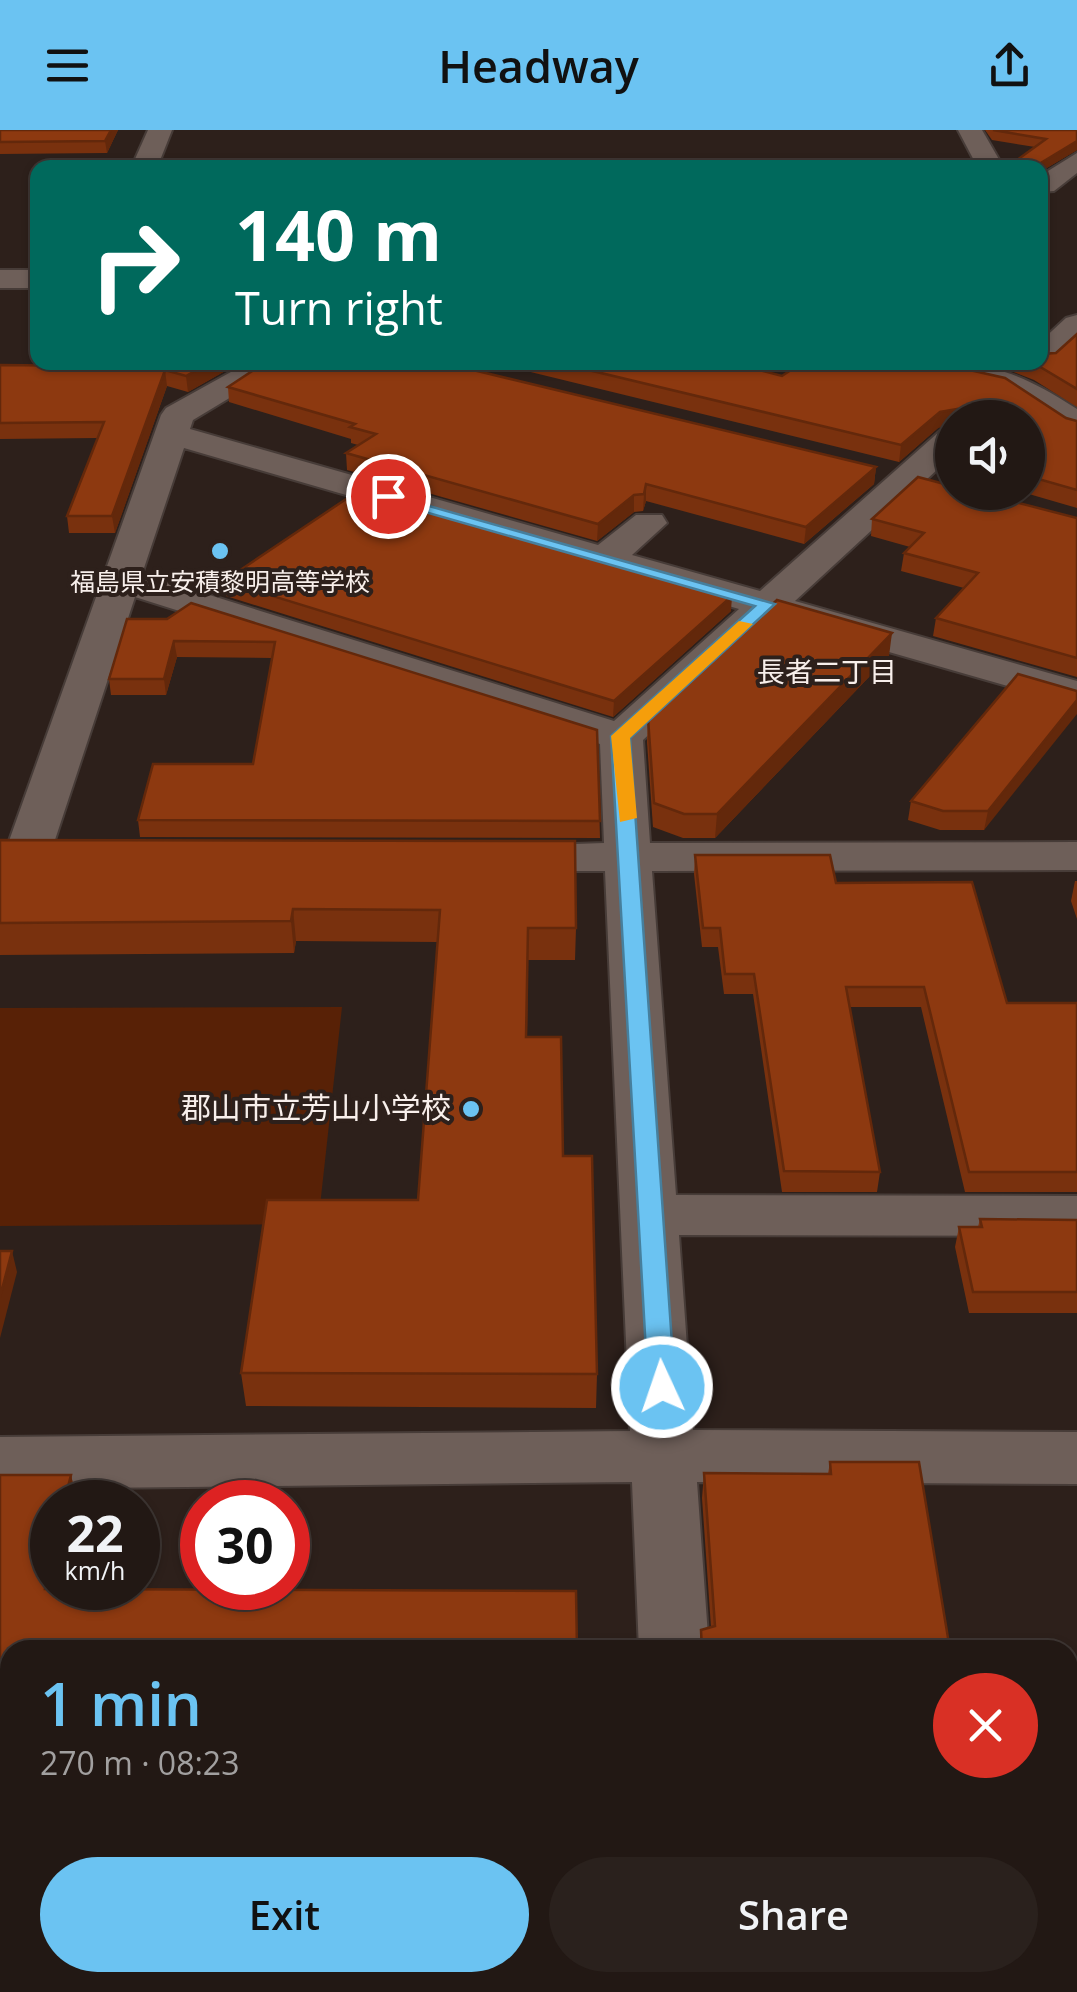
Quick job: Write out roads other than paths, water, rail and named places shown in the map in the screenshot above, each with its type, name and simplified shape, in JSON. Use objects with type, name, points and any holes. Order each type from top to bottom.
[{"type":"street","points":[[147,160],[160,130]]},
{"type":"street","points":[[970,130],[987,160]]},
{"type":"street","points":[[1048,180],[1077,161]]},
{"type":"street","points":[[1048,185],[1077,191]]},
{"type":"street","points":[[0,279],[30,279]]},
{"type":"street","points":[[1050,349],[1077,424]]},
{"type":"street","points":[[31,855],[178,415],[259,370]]},
{"type":"street","points":[[995,400],[1027,370]]},
{"type":"street","points":[[171,434],[1077,694]]},
{"type":"street","points":[[621,736],[935,455]]},
{"type":"street","points":[[605,558],[649,523]]},
{"type":"street","points":[[121,580],[621,736]]},
{"type":"street","points":[[621,736],[652,1215],[674,1640]]},
{"type":"street","points":[[454,856],[1077,856]]},
{"type":"street","points":[[652,1215],[1077,1216]]},
{"type":"street","points":[[0,1463],[666,1456],[1077,1458]]},
{"type":"place","name":"福島県立安積黎明高等学校","points":[[220,551]]},
{"type":"place","name":"郡山市立芳山小学校","points":[[471,1109]]},
{"type":"district","name":"長者二丁目","points":[[827,672]]}]
